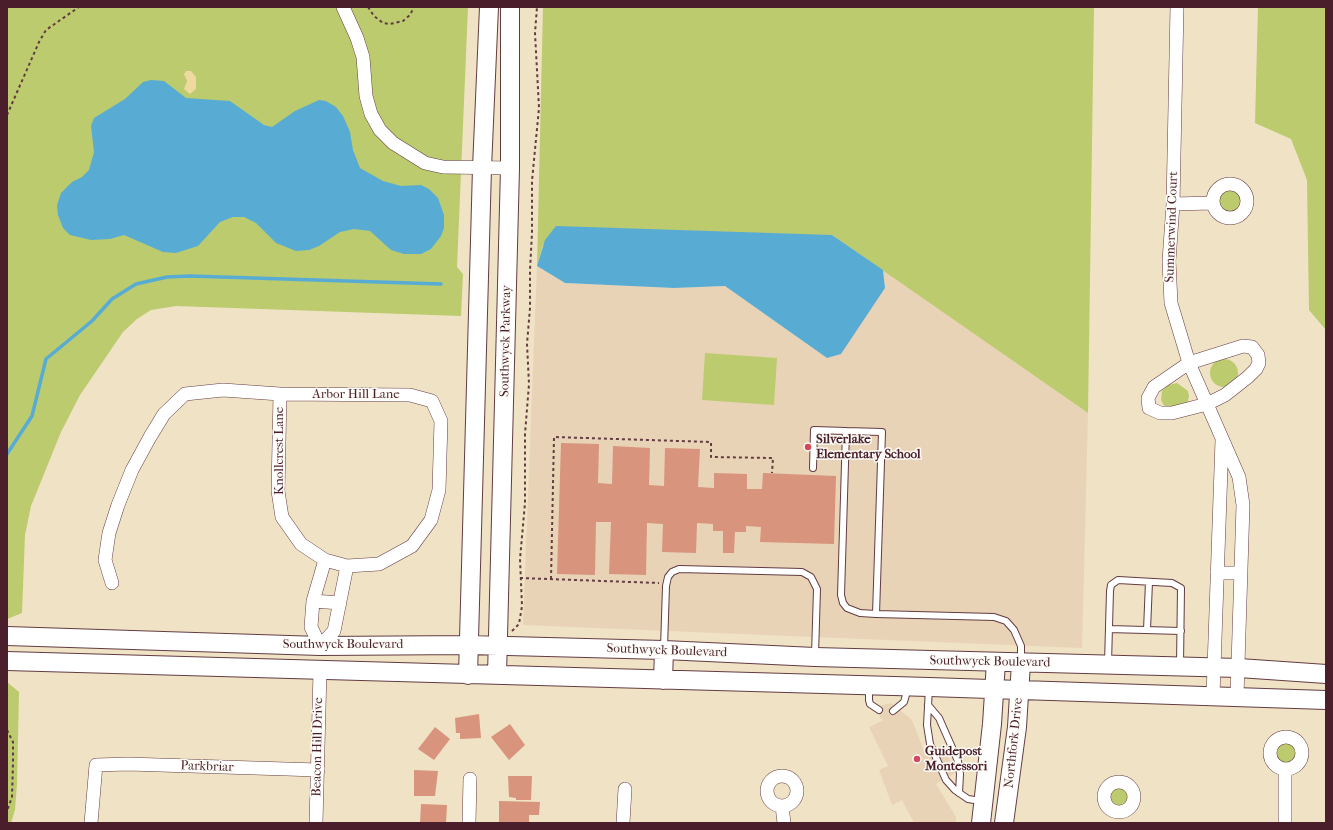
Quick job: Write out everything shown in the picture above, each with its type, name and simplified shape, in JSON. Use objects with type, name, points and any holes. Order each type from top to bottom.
[{"type":"street","points":[[343,7],[357,38],[363,57],[366,96],[371,114],[380,130],[393,143],[425,163],[443,167],[510,168]]},
{"type":"street","points":[[468,675],[488,7]]},
{"type":"street","name":"Southwyck Parkway","points":[[497,675],[510,168],[510,7]]},
{"type":"street","name":"Summerwind Court","points":[[1177,7],[1173,204],[1168,261],[1171,303],[1189,363],[1239,477],[1243,505],[1237,696]]},
{"type":"street","points":[[1173,204],[1213,203]]},
{"type":"street","points":[[1243,346],[1252,347],[1258,355],[1259,363],[1256,369],[1248,377],[1225,395],[1207,404],[1172,413],[1160,413],[1149,408],[1148,398],[1154,387],[1189,363],[1243,346]]},
{"type":"street","name":"Arbor Hill Lane","points":[[112,583],[105,560],[109,533],[132,470],[164,414],[186,394],[223,390],[280,394],[410,395],[432,401]]},
{"type":"street","name":"Knollcrest Lane","points":[[280,394],[278,491],[282,517],[301,544],[325,560],[347,566],[379,564],[412,546],[431,520],[439,490],[441,421],[432,401]]},
{"type":"street","points":[[476,406],[505,407]]},
{"type":"street","name":"Summerwind Court","points":[[1213,696],[1222,436]]},
{"type":"street","points":[[320,671],[320,646],[311,628],[313,601],[325,560]]},
{"type":"street","points":[[320,646],[334,631],[347,566]]},
{"type":"street","points":[[1218,573],[1241,573]]},
{"type":"street","points":[[313,601],[340,603]]},
{"type":"street","name":"Southwyck Boulevard","points":[[7,636],[320,646],[469,645],[664,650],[815,657],[1239,668],[1326,674]]},
{"type":"street","points":[[663,680],[664,650]]},
{"type":"street","points":[[814,684],[815,657]]},
{"type":"street","name":"Southwyck Boulevard","points":[[7,661],[320,671],[908,686],[1019,691],[1237,696],[1326,700]]},
{"type":"street","name":"Northfork Drive","points":[[982,823],[996,662]]},
{"type":"street","name":"Northfork Drive","points":[[1004,823],[1013,766],[1021,662]]},
{"type":"street","name":"Beacon Hill Drive","points":[[316,823],[320,671]]},
{"type":"street","name":"Parkbriar","points":[[91,823],[96,765],[128,764],[318,770]]},
{"type":"street","points":[[1284,770],[1285,823]]},
{"type":"street","points":[[469,823],[470,779]]},
{"type":"street","points":[[623,823],[625,789]]},
{"type":"street","points":[[782,806],[784,823]]},
{"type":"lane","points":[[813,468],[814,430],[882,432],[876,614]]},
{"type":"lane","points":[[846,431],[841,595],[843,603],[853,612],[994,617],[1006,620],[1014,630],[1021,646],[1021,662]]},
{"type":"lane","points":[[664,650],[666,584],[668,576],[672,572],[679,569],[802,572],[811,577],[817,589],[815,657]]},
{"type":"lane","points":[[1108,664],[1111,585],[1118,580],[1172,583],[1181,588],[1180,666]]},
{"type":"lane","points":[[1147,630],[1149,582]]},
{"type":"lane","points":[[1109,629],[1181,631]]},
{"type":"lane","points":[[869,685],[870,704],[879,710]]},
{"type":"lane","points":[[893,711],[904,702],[908,686]]},
{"type":"lane","points":[[929,687],[927,725],[930,744],[946,780],[959,793],[968,799],[984,802]]},
{"type":"lane","points":[[928,705],[939,718],[958,761],[960,774],[959,793]]},
{"type":"path","points":[[7,115],[39,42],[46,30],[79,7]]},
{"type":"path","points":[[252,7],[260,7]]},
{"type":"path","points":[[368,7],[374,16],[383,23],[390,24],[403,21],[410,15],[414,7]]},
{"type":"path","points":[[498,646],[519,624],[522,606],[520,578],[521,523],[524,503],[525,434],[529,384],[527,344],[530,308],[532,181],[539,108],[535,33],[537,7]]},
{"type":"path","points":[[551,579],[554,437],[711,442],[711,457],[773,458],[772,473]]},
{"type":"path","points":[[520,578],[666,584]]},
{"type":"path","points":[[7,730],[14,742],[12,797],[7,811]]},
{"type":"shaded area","name":"Silverlake Elementary School","points":[[537,266],[565,283],[674,288],[725,286],[827,358],[885,288],[883,270],[1088,413],[1082,648],[523,625]]},
{"type":"shaded area","name":"Guidepost Montessori","points":[[891,703],[912,720],[925,753],[943,745],[955,773],[936,784],[956,817],[956,823],[914,823],[902,800],[892,805],[879,770],[888,766],[869,727],[884,720],[880,718],[879,706]]},
{"type":"green space","points":[[7,7],[468,7],[457,267],[463,274],[461,316],[176,306],[151,310],[137,319],[123,332],[80,395],[61,432],[31,506],[25,535],[22,613],[7,619]]},
{"type":"green space","points":[[543,7],[1094,7],[1088,413],[832,235],[543,245],[537,266]]},
{"type":"green space","points":[[1258,7],[1326,7],[1326,330],[1309,310],[1307,180],[1291,139],[1255,123]]},
{"type":"green space","points":[[1228,186],[1238,190],[1242,200],[1238,210],[1228,214],[1218,210],[1214,200],[1218,190]]},
{"type":"green space","points":[[705,353],[777,358],[774,405],[702,400]]},
{"type":"green space","points":[[1224,359],[1234,363],[1238,373],[1234,383],[1224,387],[1214,383],[1210,373],[1214,363]]},
{"type":"green space","points":[[1177,383],[1188,391],[1189,396],[1187,405],[1166,409],[1161,400],[1162,391],[1168,385]]},
{"type":"green space","points":[[7,682],[19,692],[17,784],[15,810],[11,823],[7,823]]},
{"type":"green space","points":[[1285,741],[1295,745],[1299,755],[1295,765],[1285,769],[1275,765],[1271,755],[1275,745]]},
{"type":"green space","points":[[1116,779],[1126,783],[1130,793],[1126,803],[1116,807],[1106,803],[1102,793],[1106,783]]},
{"type":"sand","points":[[186,71],[191,71],[196,77],[196,89],[190,94],[184,89],[187,81],[184,74]]},
{"type":"water","points":[[151,80],[164,81],[186,98],[230,101],[264,125],[272,127],[295,111],[319,100],[326,101],[336,107],[343,116],[350,132],[353,150],[360,168],[383,181],[401,186],[421,185],[429,189],[438,198],[444,215],[444,228],[441,236],[431,249],[421,254],[404,254],[391,250],[370,231],[354,229],[340,232],[319,246],[309,250],[296,251],[276,243],[256,223],[244,217],[233,217],[220,222],[198,246],[176,253],[163,252],[124,235],[110,239],[91,240],[70,235],[63,228],[58,215],[57,205],[61,193],[72,182],[82,177],[89,170],[94,152],[91,126],[94,118],[125,99],[143,82]]},
{"type":"water","points":[[556,226],[832,235],[883,270],[885,288],[841,354],[827,358],[725,286],[674,288],[565,283],[537,266],[545,240]]},
{"type":"building","name":"Silverlake Elementary School","points":[[561,443],[599,444],[598,483],[612,484],[613,446],[650,448],[649,485],[664,486],[665,448],[700,449],[698,487],[714,488],[714,473],[747,474],[747,489],[762,489],[763,473],[836,476],[834,544],[760,542],[761,527],[746,526],[746,532],[735,532],[734,553],[723,553],[723,531],[713,531],[713,524],[697,523],[696,553],[662,552],[663,524],[647,523],[646,575],[609,574],[611,522],[596,522],[595,575],[557,574]]},
{"type":"building","points":[[479,714],[481,738],[460,739],[460,733],[456,733],[455,718]]},
{"type":"building","points":[[510,724],[525,745],[509,760],[491,737]]},
{"type":"building","points":[[435,727],[450,739],[434,760],[418,749]]},
{"type":"building","points":[[414,770],[438,771],[435,796],[414,796]]},
{"type":"building","points":[[508,776],[532,776],[531,800],[516,800],[516,798],[509,797]]},
{"type":"building","points":[[499,801],[540,802],[539,815],[529,815],[529,823],[499,823]]},
{"type":"building","points":[[421,804],[447,805],[446,823],[420,823]]},
{"type":"waterway","points":[[7,454],[32,416],[46,359],[92,321],[112,299],[136,284],[167,277],[190,276],[441,284]]},
{"type":"place","name":"Silverlake Elementary School","points":[[808,447]]},
{"type":"place","name":"Guidepost Montessori","points":[[917,759]]}]
